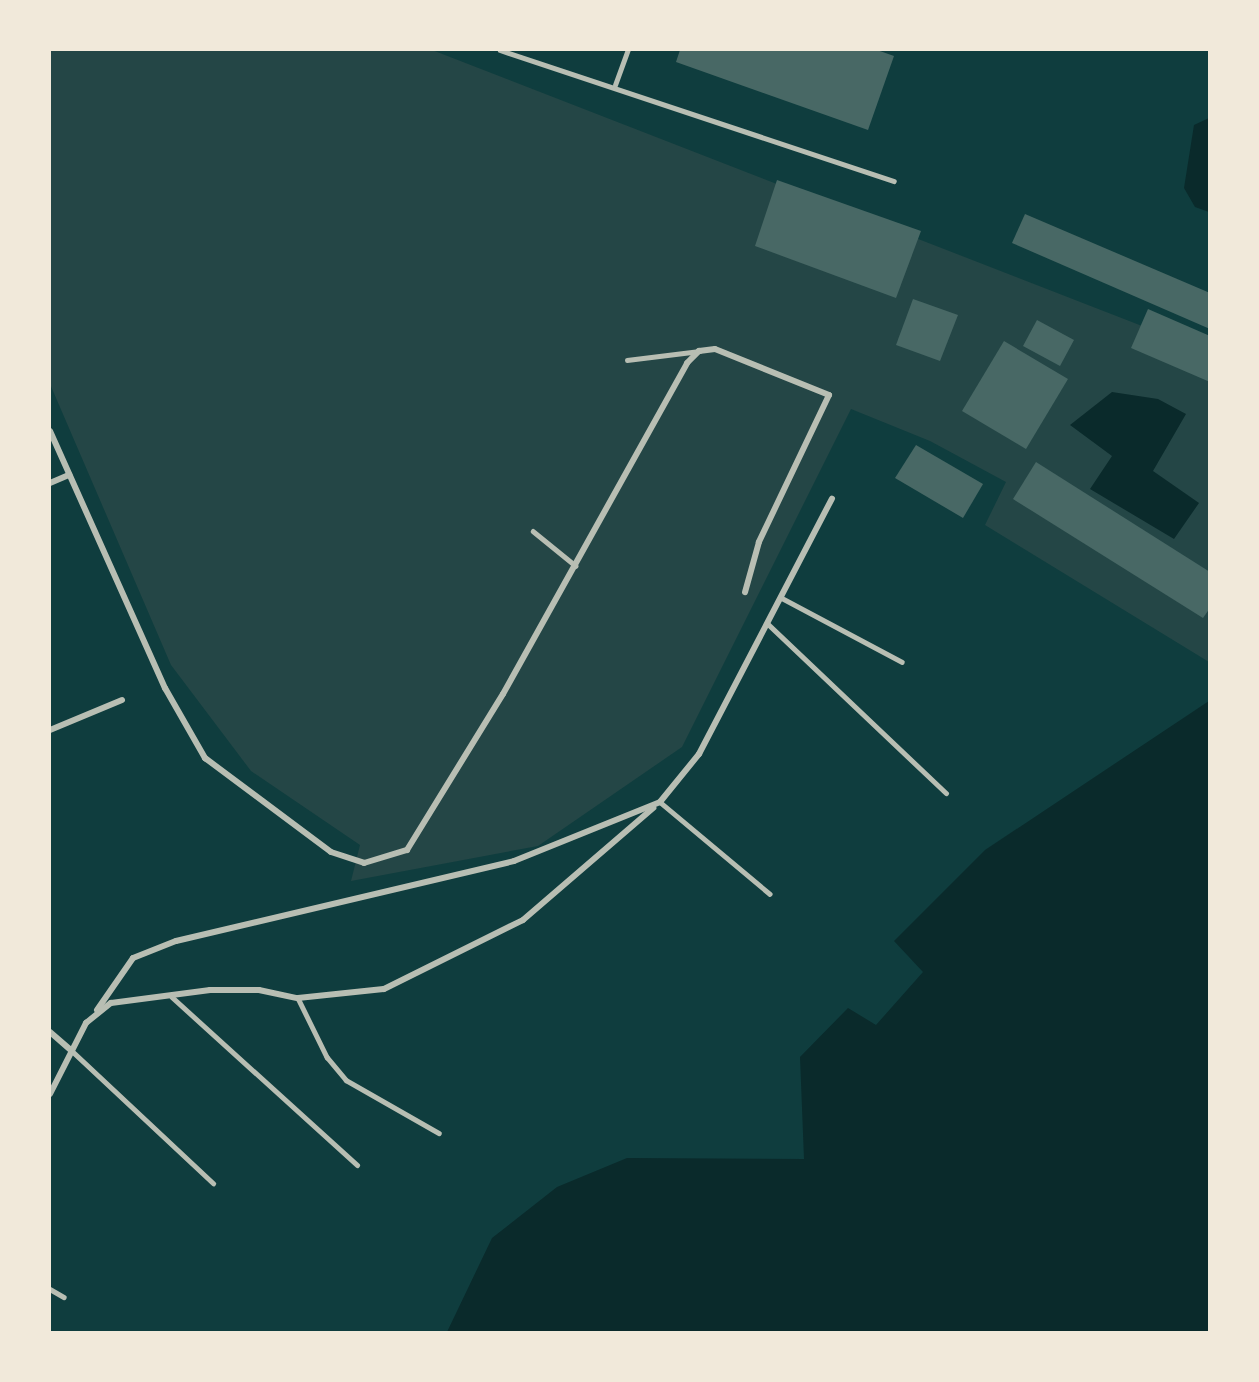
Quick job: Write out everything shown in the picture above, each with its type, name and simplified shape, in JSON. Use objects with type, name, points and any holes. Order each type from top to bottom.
[{"type":"street","points":[[50,431],[165,688],[205,758],[331,852],[364,863],[407,850],[576,566],[687,363],[699,351],[715,349],[829,395],[759,542],[745,592]]},
{"type":"street","points":[[50,483],[69,475]]},
{"type":"street","points":[[97,1010],[111,1003],[259,990],[298,998],[384,989],[523,920],[660,802],[699,754],[832,498]]},
{"type":"street","points":[[50,730],[122,700]]},
{"type":"street","points":[[50,1094],[70,1050],[133,958],[176,941],[514,861],[660,802]]},
{"type":"street","points":[[50,1032],[70,1050]]},
{"type":"lane","points":[[500,50],[615,85],[894,181]]},
{"type":"lane","points":[[615,85],[628,50]]},
{"type":"lane","points":[[627,360],[699,351]]},
{"type":"lane","points":[[533,531],[576,566]]},
{"type":"lane","points":[[780,597],[902,662]]},
{"type":"lane","points":[[767,623],[946,793]]},
{"type":"lane","points":[[660,802],[770,894]]},
{"type":"lane","points":[[172,997],[357,1165]]},
{"type":"lane","points":[[298,998],[327,1056],[346,1080],[439,1134]]},
{"type":"lane","points":[[70,1050],[213,1183]]},
{"type":"lane","points":[[50,1289],[64,1297]]},
{"type":"shaded area","points":[[50,50],[432,50],[1209,352],[1209,662],[985,525],[1006,482],[930,441],[851,409],[682,747],[538,846],[351,881],[360,845],[251,771],[171,665],[50,384]]},
{"type":"shaded area","points":[[1209,118],[1209,212],[1195,207],[1184,188],[1194,125]]},
{"type":"shaded area","points":[[1112,392],[1158,399],[1186,414],[1153,471],[1199,503],[1174,539],[1090,489],[1112,456],[1070,425]]},
{"type":"shaded area","points":[[1209,701],[1209,1332],[447,1332],[492,1238],[557,1187],[627,1158],[804,1159],[800,1057],[848,1008],[876,1025],[923,972],[894,941],[985,850]]},
{"type":"building","points":[[680,50],[877,50],[894,56],[868,130],[676,62]]},
{"type":"building","points":[[777,180],[921,231],[896,298],[755,246]]},
{"type":"building","points":[[1025,214],[1210,293],[1210,329],[1012,243]]},
{"type":"building","points":[[913,299],[958,315],[940,361],[896,345]]},
{"type":"building","points":[[1148,309],[1210,336],[1210,382],[1131,348]]},
{"type":"building","points":[[1037,320],[1074,340],[1060,366],[1023,346]]},
{"type":"building","points":[[1004,341],[1068,379],[1026,449],[962,411]]},
{"type":"building","points":[[916,445],[983,484],[963,518],[895,478]]},
{"type":"building","points":[[1036,462],[1210,572],[1210,608],[1203,618],[1013,499]]}]
